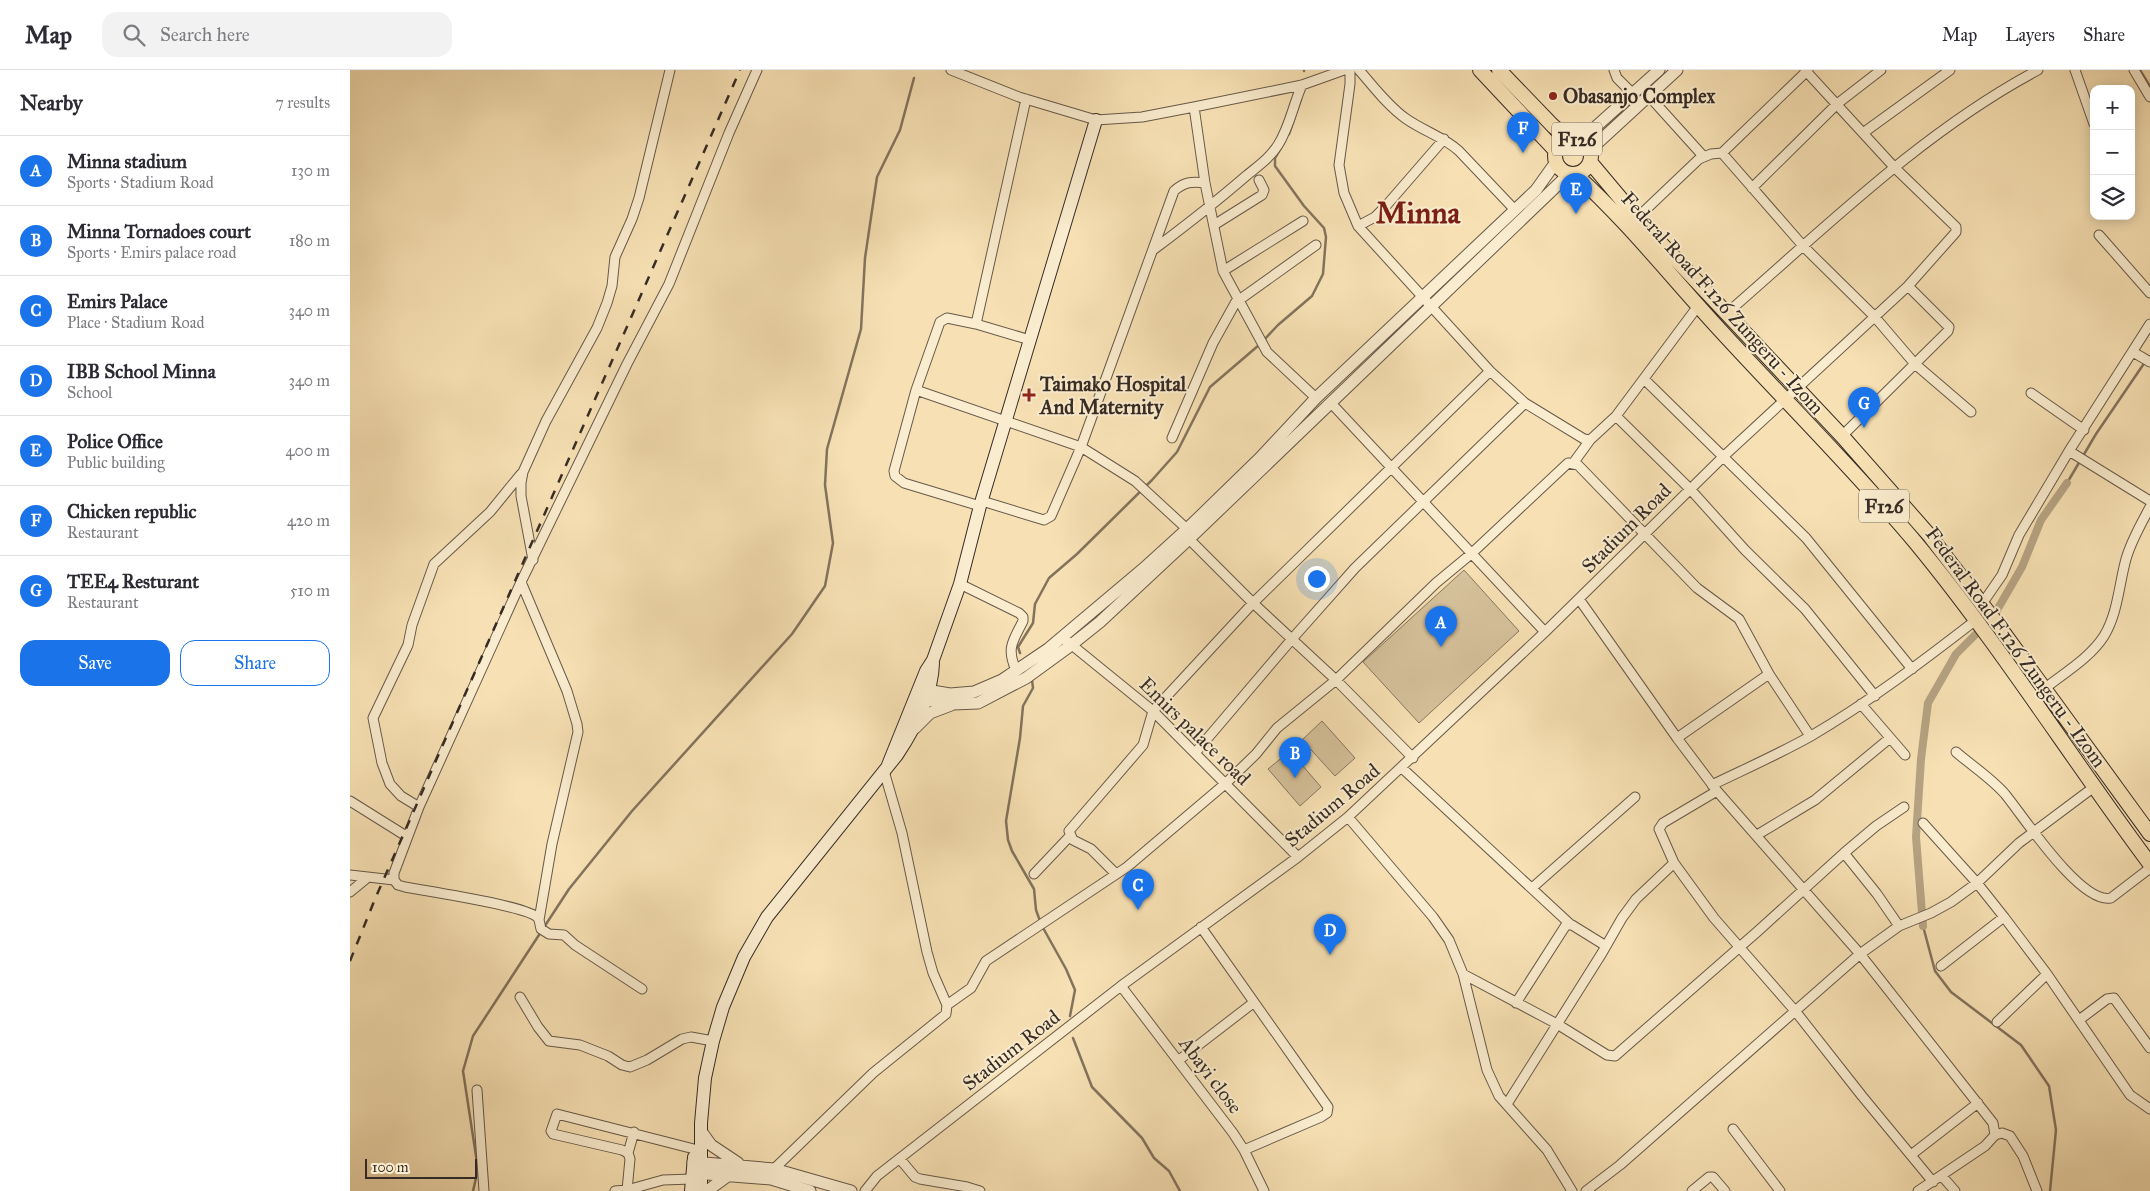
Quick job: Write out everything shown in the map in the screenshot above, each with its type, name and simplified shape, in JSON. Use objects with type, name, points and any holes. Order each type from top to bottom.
[{"type":"main road","name":"F126","points":[[1480,70],[1556,156],[1563,171],[1572,174],[1585,170],[1583,148],[1563,141],[1556,156]]},
{"type":"main road","name":"Federal Road F.126 Zungeru - Izom","points":[[1499,70],[1553,126],[1583,148],[1637,218],[1842,436],[1930,536],[1984,606],[2150,834]]},
{"type":"main road","points":[[695,1173],[705,1078],[713,1041],[723,1007],[744,957],[767,917],[886,768],[898,756],[914,729],[926,671],[933,660],[960,584],[981,503],[1096,120]]},
{"type":"main road","name":"Federal Road F.126 Zungeru - Izom","points":[[1572,174],[1612,209],[1698,306],[1875,496],[1916,543],[1987,634],[2150,866]]},
{"type":"main road","points":[[886,768],[921,694]]},
{"type":"main road","points":[[2049,724],[2062,714]]},
{"type":"main road","points":[[701,1127],[694,1149],[695,1173],[701,1191]]},
{"type":"street","points":[[419,806],[394,791],[390,784],[382,763],[373,718],[406,650],[412,625],[434,564],[490,512],[523,472],[546,421],[597,328],[612,286],[615,257],[639,198],[670,70]]},
{"type":"street","points":[[642,989],[575,945],[564,935],[543,928],[533,914],[398,885],[394,880],[394,873],[406,836],[419,806],[521,582],[623,372],[669,284],[729,133],[757,70]]},
{"type":"street","points":[[951,70],[1026,99],[1096,120],[1142,117],[1194,107],[1302,85],[1344,70]]},
{"type":"street","points":[[1350,70],[1350,84],[1339,165],[1344,193],[1358,226],[1490,371],[1524,403],[1584,439],[1590,440]]},
{"type":"street","points":[[1359,70],[1389,105],[1405,118],[1444,139],[1460,151],[1515,210]]},
{"type":"street","points":[[1614,70],[1617,78],[1633,94]]},
{"type":"street","points":[[1583,148],[1633,94],[1659,70]]},
{"type":"street","points":[[1583,148],[1649,96],[1677,70]]},
{"type":"street","points":[[1637,218],[1704,157],[1722,153],[1806,70],[1895,168]]},
{"type":"street","points":[[1752,188],[1837,104],[1881,70]]},
{"type":"street","points":[[1863,133],[1950,70]]},
{"type":"street","points":[[1727,313],[1934,136],[2008,86],[2038,70]]},
{"type":"street","points":[[2075,70],[2090,113]]},
{"type":"street","points":[[2134,70],[2150,98]]},
{"type":"street","points":[[1153,250],[1211,207],[1251,171],[1268,160],[1288,126],[1295,100],[1302,85]]},
{"type":"street","points":[[1649,96],[1704,157]]},
{"type":"street","points":[[976,324],[1026,99]]},
{"type":"street","points":[[1194,107],[1205,183],[1223,271],[1267,352],[1316,398]]},
{"type":"street","points":[[1358,226],[1375,217],[1385,207],[1444,139]]},
{"type":"street","points":[[1722,153],[1804,247],[1874,316],[1915,364],[1972,412]]},
{"type":"street","points":[[921,694],[974,692],[1002,680],[1062,637],[1188,534],[1331,403],[1536,190],[1556,156]]},
{"type":"street","name":"Stadium Road","points":[[865,1191],[877,1176],[1121,986],[1298,857],[1348,817],[1413,758],[1579,600],[1724,456],[1908,286],[1957,230],[1895,168]]},
{"type":"street","points":[[921,694],[953,704],[973,704],[997,694],[1026,678],[1070,646],[1100,622],[1188,534],[1316,398],[1428,302],[1572,174]]},
{"type":"street","points":[[1214,225],[1262,195],[1264,190],[1259,180]]},
{"type":"street","points":[[1030,340],[976,324],[947,318],[940,322],[916,390],[902,438],[894,471],[895,476],[904,483],[1044,520],[1048,519],[1054,512],[1081,447],[1174,191],[1183,183],[1194,181],[1205,183]]},
{"type":"street","points":[[1223,271],[1304,221]]},
{"type":"street","points":[[2099,236],[2150,293]]},
{"type":"street","points":[[1172,438],[1213,343],[1239,299],[1316,245]]},
{"type":"street","points":[[1842,436],[1948,331],[1949,327],[1908,286]]},
{"type":"street","points":[[947,1005],[971,988],[986,961],[1116,874],[1162,839],[1225,784],[1256,754],[1277,728],[1336,680],[1563,465],[1574,462],[1590,440],[1616,416],[1698,306]]},
{"type":"street","points":[[1984,606],[2002,575],[2019,535],[2072,454],[2084,430],[2137,354],[2150,324]]},
{"type":"street","points":[[2137,354],[2150,362]]},
{"type":"street","points":[[1116,874],[1096,852],[1073,840],[1069,831],[1143,745],[1153,711],[1253,603],[1490,371]]},
{"type":"street","points":[[1644,379],[1806,538],[1912,669]]},
{"type":"street","points":[[916,390],[1081,447],[1134,481],[1149,494],[1253,603],[1336,680],[1413,758]]},
{"type":"street","points":[[2031,392],[2084,430]]},
{"type":"street","points":[[1331,403],[1545,632]]},
{"type":"street","points":[[1195,753],[1355,568],[1524,403]]},
{"type":"street","points":[[1616,416],[1690,489],[1745,550],[1805,610],[1874,696]]},
{"type":"street","points":[[2072,454],[2150,501]]},
{"type":"street","points":[[1574,462],[1697,588],[1739,618],[1769,674],[1810,736]]},
{"type":"street","points":[[523,472],[521,496],[533,560]]},
{"type":"street","points":[[2044,689],[2088,654],[2104,636],[2112,618],[2127,557],[2136,533],[2150,507]]},
{"type":"street","points":[[521,582],[567,691],[578,732],[552,844],[543,928]]},
{"type":"street","points":[[960,584],[1019,613],[1023,617],[1010,652],[1016,670]]},
{"type":"street","points":[[1579,600],[1676,738],[1715,788],[1860,954],[1993,1123],[1995,1135]]},
{"type":"street","points":[[1933,1182],[1796,1012],[1739,948],[1692,890],[1674,863],[1659,830],[1663,823],[1715,788],[1810,736],[1874,696],[1977,621]]},
{"type":"street","name":"Emirs palace road","points":[[1062,637],[1070,646],[1153,711],[1298,857]]},
{"type":"street","points":[[1676,738],[1769,674]]},
{"type":"street","points":[[914,729],[930,713],[953,704]]},
{"type":"street","points":[[1861,704],[1905,756]]},
{"type":"street","points":[[1757,835],[1815,800],[1890,738]]},
{"type":"street","points":[[1956,752],[2000,789],[2070,876],[2099,897],[2111,898],[2150,866]]},
{"type":"street","points":[[774,1169],[873,1073],[946,1014],[947,1005],[927,952],[886,768]]},
{"type":"street","points":[[1402,768],[1570,924],[1606,946]]},
{"type":"street","points":[[1586,1191],[1620,1165],[1860,954],[1899,926],[1931,913],[1951,902],[1977,882],[2033,831],[2094,787]]},
{"type":"street","points":[[1532,888],[1635,797]]},
{"type":"street","points":[[350,801],[406,836]]},
{"type":"street","points":[[1463,974],[1557,1024],[1607,1055],[1615,1056],[1844,853],[1876,826],[1904,807]]},
{"type":"street","points":[[1348,817],[1449,940],[1463,974],[1487,1070],[1499,1096],[1547,1150],[1572,1191]]},
{"type":"street","points":[[1923,823],[1977,882],[2004,917],[2047,974],[2130,1095],[2150,1109]]},
{"type":"street","points":[[1034,874],[1070,836]]},
{"type":"street","points":[[1844,853],[1878,894],[1899,926]]},
{"type":"street","points":[[1507,1104],[1622,918],[1636,899],[1674,863]]},
{"type":"street","points":[[350,875],[394,880]]},
{"type":"street","points":[[350,892],[367,878]]},
{"type":"street","points":[[1941,966],[2004,917]]},
{"type":"street","points":[[1516,1003],[1562,928],[1570,924]]},
{"type":"street","points":[[1201,927],[1328,1107],[1327,1113],[1321,1117],[1244,1150]]},
{"type":"street","points":[[1997,1022],[2047,974]]},
{"type":"street","name":"Abayi close","points":[[1121,986],[1179,1060],[1244,1150],[1264,1191]]},
{"type":"street","points":[[520,997],[538,1028],[550,1041],[580,1045],[608,1056],[622,1065],[636,1065],[682,1039],[691,1037],[713,1041]]},
{"type":"street","points":[[2079,1020],[2107,999],[2114,998],[2150,1048]]},
{"type":"street","points":[[1179,1060],[1253,1003]]},
{"type":"street","points":[[478,1090],[484,1191]]},
{"type":"street","points":[[1911,1155],[1978,1103]]},
{"type":"street","points":[[628,1153],[553,1134],[551,1131],[555,1116],[561,1114],[694,1149]]},
{"type":"street","points":[[701,1127],[718,1151],[744,1166]]},
{"type":"street","points":[[1733,1129],[1780,1191]]},
{"type":"street","points":[[627,1190],[630,1159],[628,1153],[634,1132]]},
{"type":"street","points":[[1918,1191],[1986,1146],[1995,1135],[2002,1134],[2010,1136],[2023,1156],[2036,1191]]},
{"type":"street","points":[[900,1159],[915,1177],[920,1179],[980,1191]]},
{"type":"street","points":[[615,1191],[627,1190],[695,1173],[744,1166],[774,1169],[851,1191]]},
{"type":"street","points":[[695,1173],[771,1179],[810,1191]]},
{"type":"street","points":[[707,1191],[729,1175]]},
{"type":"street","points":[[1942,1176],[1955,1191]]},
{"type":"street","points":[[1692,1191],[1710,1177],[1716,1180],[1725,1191]]},
{"type":"shaded area","points":[[1464,570],[1519,631],[1419,723],[1363,662]]},
{"type":"shaded area","points":[[1322,721],[1355,758],[1335,776],[1302,740]]},
{"type":"shaded area","points":[[1290,751],[1321,787],[1300,806],[1268,769]]},
{"type":"waterway","points":[[2140,70],[2150,86]]},
{"type":"waterway","points":[[473,1191],[478,1169],[463,1071],[473,1036],[569,889],[632,811],[792,634],[825,586],[833,543],[825,485],[827,449],[861,329],[865,258],[877,177],[900,130],[914,78]]},
{"type":"waterway","points":[[1289,134],[1301,99]]},
{"type":"waterway","points":[[1263,341],[1278,325],[1312,296],[1323,274],[1326,237],[1324,228],[1304,206],[1275,166],[1275,158],[1285,141]]},
{"type":"waterway","points":[[1020,653],[1018,647],[1033,623],[1035,604],[1049,578],[1077,554],[1152,480],[1177,452],[1210,387],[1259,345]]},
{"type":"waterway","points":[[2067,483],[2096,434],[2145,362]]},
{"type":"waterway","points":[[1923,926],[1916,837],[1921,759],[1928,703],[1956,654],[1993,617],[2022,567],[2041,520],[2067,483]]},
{"type":"waterway","points":[[1032,680],[1033,688],[1023,706],[1020,738],[1006,821],[1008,840],[1012,851],[1034,889],[1036,910],[1040,921]]},
{"type":"waterway","points":[[1042,926],[1066,969],[1075,990],[1070,1016]]},
{"type":"waterway","points":[[1923,926],[1935,971],[1951,992],[2021,1045],[2049,1086],[2056,1130],[2050,1191]]},
{"type":"waterway","points":[[1073,1038],[1092,1087],[1142,1138],[1154,1158],[1169,1171],[1180,1191]]},
{"type":"railway","points":[[350,961],[375,899],[740,70]]},
{"type":"place","name":"Obasanjo Complex","points":[[1553,96]]},
{"type":"place","name":"Chicken republic","points":[[1523,153]]},
{"type":"place","name":"Police Office","points":[[1576,214]]},
{"type":"place","name":"Taimako Hospital And Maternity","points":[[1029,395]]},
{"type":"place","name":"TEE4 Resturant","points":[[1864,428]]},
{"type":"place","name":"Minna stadium","points":[[1441,647]]},
{"type":"place","name":"Minna Tornadoes court","points":[[1295,778]]},
{"type":"place","name":"Emirs Palace","points":[[1138,910]]},
{"type":"place","name":"IBB School Minna","points":[[1330,955]]},
{"type":"district","name":"Minna","points":[[1418,213]]}]
